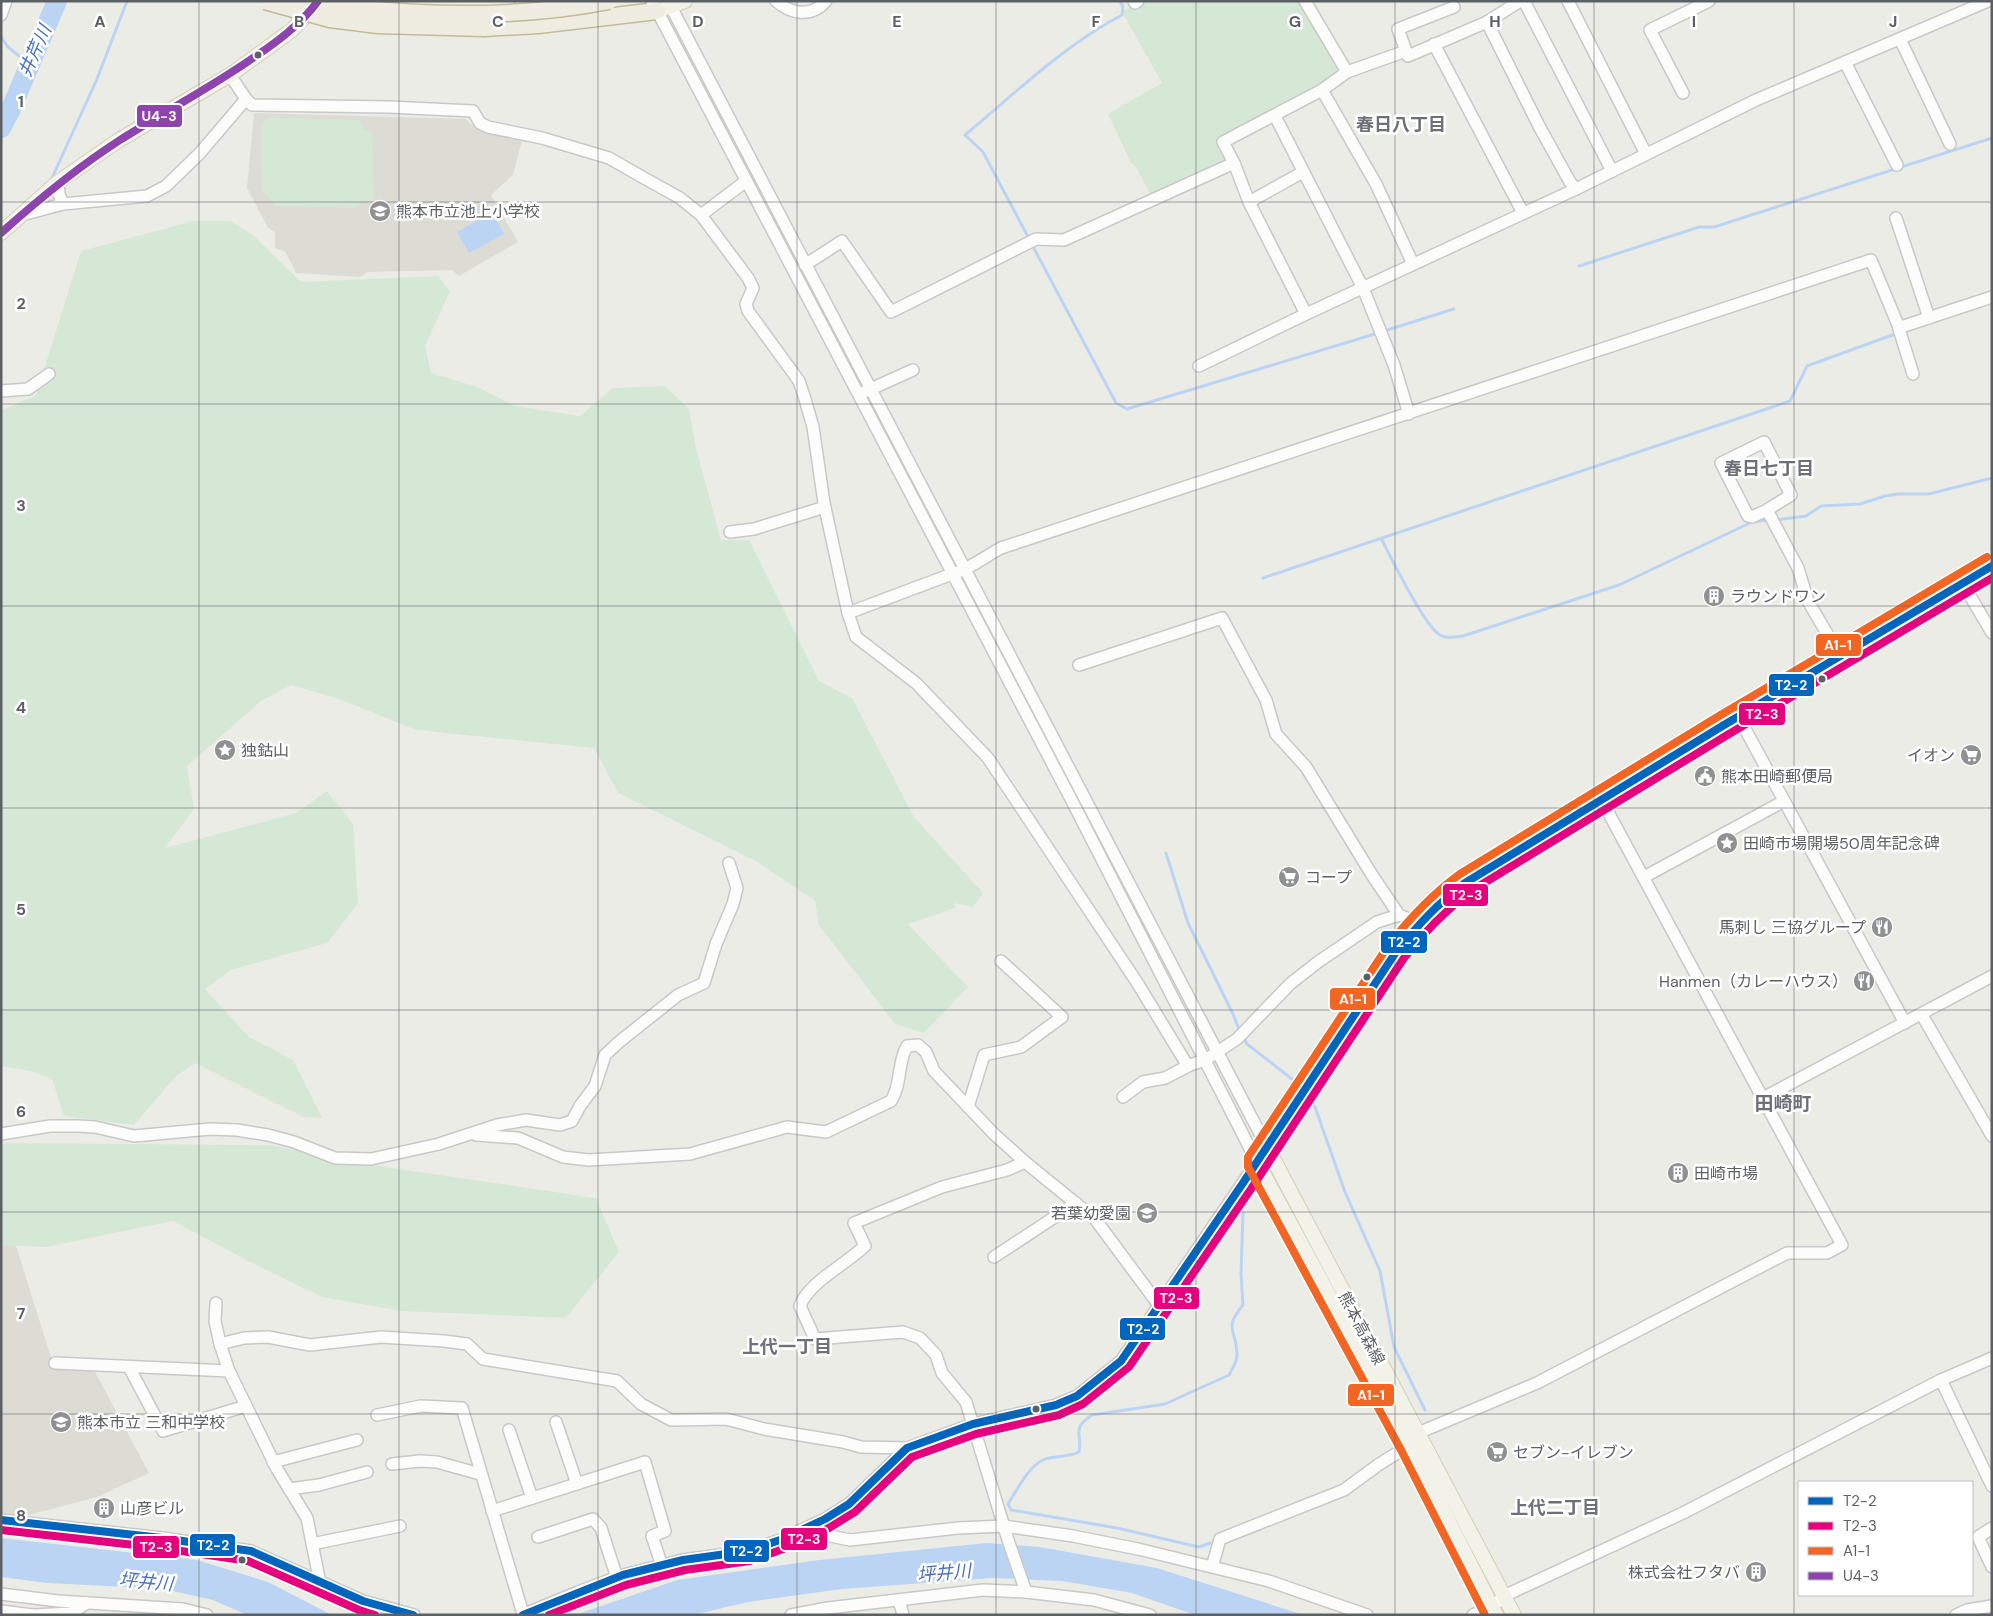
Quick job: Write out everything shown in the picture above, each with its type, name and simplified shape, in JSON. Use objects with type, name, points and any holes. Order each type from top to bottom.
[{"type":"highway","points":[[265,1],[330,19],[368,24],[429,28],[484,28],[538,25],[662,5]]},
{"type":"highway","points":[[298,1],[393,12],[489,13],[609,1]]},
{"type":"highway","points":[[390,1],[443,4],[506,1]]},
{"type":"main road","points":[[1,233],[58,182],[120,140],[230,75],[292,30],[313,9],[318,1]]},
{"type":"main road","points":[[662,5],[685,1]]},
{"type":"main road","points":[[1257,1162],[1396,952],[1419,923],[1440,902],[1465,883],[1601,799],[1992,566]]},
{"type":"main road","name":"熊本高森線","points":[[1267,1147],[1514,1615]]},
{"type":"main road","name":"熊本高森線","points":[[1257,1162],[1410,1445],[1494,1611]]},
{"type":"street","points":[[776,1],[785,9],[798,13],[813,11],[826,1]]},
{"type":"street","points":[[1134,1],[1135,3],[1138,1]]},
{"type":"street","points":[[1305,1],[1347,72]]},
{"type":"street","points":[[1568,1],[1646,154]]},
{"type":"street","points":[[1683,94],[1650,30],[1709,1]]},
{"type":"street","points":[[1199,366],[1306,314],[1576,189],[1756,100],[1988,1]]},
{"type":"street","points":[[1454,7],[1398,29],[1408,56],[1487,22],[1519,2],[1612,171]]},
{"type":"street","points":[[662,5],[690,45],[1267,1147]]},
{"type":"street","points":[[220,1344],[244,1338],[268,1337],[310,1345],[381,1337],[467,1344],[482,1359],[617,1381],[641,1404],[671,1420],[726,1419],[861,1447],[907,1448],[973,1424],[1056,1404],[1077,1396],[1121,1360],[1257,1162],[1072,801],[678,51],[662,5]]},
{"type":"street","points":[[1487,22],[1539,126],[1570,182],[1576,189]]},
{"type":"street","points":[[1900,39],[1950,144]]},
{"type":"street","points":[[1434,44],[1523,213]]},
{"type":"street","points":[[678,51],[690,45]]},
{"type":"street","points":[[1306,314],[1249,202],[1234,163],[1223,142],[1322,90],[1347,72],[1406,51]]},
{"type":"street","points":[[1845,62],[1897,165]]},
{"type":"street","points":[[230,75],[252,105],[389,107],[473,111],[480,123],[488,127],[542,138],[609,158],[680,198],[701,215],[748,278],[753,288],[746,304],[748,311],[799,381],[813,427],[825,507],[848,613],[856,637],[916,683],[988,758],[1138,984],[1186,1063],[1190,1065]]},
{"type":"street","points":[[1322,90],[1376,184],[1414,264]]},
{"type":"street","points":[[21,215],[64,204],[147,196],[166,186],[200,153],[246,99]]},
{"type":"street","points":[[1275,116],[1363,288],[1394,365],[1409,414]]},
{"type":"street","points":[[805,265],[842,241],[891,312],[1036,239],[1064,240],[1234,163]]},
{"type":"street","points":[[1249,202],[1303,172]]},
{"type":"street","points":[[701,215],[746,181]]},
{"type":"street","points":[[58,182],[59,194],[64,204]]},
{"type":"street","points":[[1896,218],[1929,318]]},
{"type":"street","points":[[848,613],[966,570],[985,556],[1001,548],[1871,260],[1898,325],[1901,327]]},
{"type":"street","points":[[1901,327],[1992,297]]},
{"type":"street","points":[[1901,327],[1899,329],[1913,374]]},
{"type":"street","points":[[858,394],[871,390],[913,370]]},
{"type":"street","points":[[1,391],[28,389],[49,374]]},
{"type":"street","points":[[1764,442],[1791,495],[1767,510],[1752,517],[1748,516],[1721,463],[1764,442]]},
{"type":"street","points":[[730,532],[754,529],[825,507]]},
{"type":"street","points":[[1767,510],[1798,568],[1808,601],[1840,656]]},
{"type":"street","points":[[1963,584],[1992,633]]},
{"type":"street","points":[[1079,666],[1222,618],[1266,700],[1276,734],[1306,767],[1372,875],[1399,915],[1419,923]]},
{"type":"street","points":[[1738,716],[1905,1023]]},
{"type":"street","points":[[1072,801],[1083,794]]},
{"type":"street","points":[[1212,1567],[1220,1539],[1344,1490],[1378,1465],[1410,1445],[1418,1433],[1538,1382],[1787,1253],[1827,1253],[1842,1245],[1601,799]]},
{"type":"street","points":[[1644,877],[1784,801]]},
{"type":"street","points":[[1,1134],[50,1126],[95,1127],[134,1136],[210,1129],[237,1130],[294,1142],[334,1158],[371,1159],[439,1144],[497,1125],[526,1120],[560,1125],[572,1121],[580,1106],[595,1086],[605,1055],[618,1042],[678,996],[704,983],[737,888],[729,863]]},
{"type":"street","points":[[1123,1096],[1143,1082],[1165,1078],[1218,1052],[1236,1039],[1290,984],[1311,967],[1377,922],[1399,915]]},
{"type":"street","points":[[968,1107],[984,1055],[1021,1047],[1062,1017],[1001,961]]},
{"type":"street","points":[[1763,1098],[1922,1015],[1992,976]]},
{"type":"street","points":[[1922,1015],[1992,1136]]},
{"type":"street","points":[[469,1134],[518,1138],[563,1157],[589,1160],[690,1154],[787,1127],[826,1132],[891,1100],[896,1093],[902,1055],[907,1046],[918,1045],[926,1052],[934,1071],[968,1107],[1025,1162],[1095,1219],[1158,1304]]},
{"type":"street","points":[[1025,1162],[1007,1170],[942,1187],[854,1223],[864,1246],[852,1258],[825,1276],[803,1297],[800,1306],[815,1339],[903,1332],[920,1338],[936,1354],[942,1373],[966,1402],[1025,1589]]},
{"type":"street","points":[[994,1258],[1076,1203]]},
{"type":"street","points":[[216,1303],[215,1322],[229,1371],[273,1462],[307,1518],[320,1583]]},
{"type":"street","points":[[1473,1615],[1494,1611],[1504,1596],[1683,1513],[1941,1380],[1992,1358]]},
{"type":"street","points":[[55,1363],[229,1371]]},
{"type":"street","points":[[129,1367],[163,1431],[246,1406]]},
{"type":"street","points":[[1941,1380],[1992,1486]]},
{"type":"street","points":[[377,1415],[421,1406],[462,1408],[523,1615],[616,1578],[662,1566],[726,1553],[748,1551],[802,1530],[825,1519],[848,1504],[907,1448]]},
{"type":"street","points":[[556,1422],[577,1484]]},
{"type":"street","points":[[509,1430],[532,1498]]},
{"type":"street","points":[[273,1462],[357,1440]]},
{"type":"street","points":[[392,1464],[420,1461],[437,1462],[480,1474]]},
{"type":"street","points":[[492,1511],[645,1462],[665,1530],[652,1536],[662,1566]]},
{"type":"street","points":[[289,1489],[319,1485],[367,1472]]},
{"type":"street","points":[[538,1537],[593,1519],[601,1528],[616,1578]]},
{"type":"street","points":[[1,1520],[162,1538],[252,1551],[320,1583],[361,1608],[414,1615]]},
{"type":"street","points":[[312,1544],[400,1526]]},
{"type":"street","points":[[802,1530],[850,1540],[958,1528],[1004,1526],[1073,1536],[1138,1548],[1269,1581],[1353,1613],[1368,1615]]},
{"type":"street","points":[[1992,1528],[1978,1537],[1992,1567]]},
{"type":"street","points":[[791,1615],[828,1608],[983,1590],[1025,1589],[1094,1600],[1150,1615]]},
{"type":"street","points":[[1,1594],[87,1603],[183,1609],[207,1615]]},
{"type":"street","points":[[899,1600],[902,1615]]},
{"type":"street","points":[[1,1611],[33,1615],[71,1613],[87,1603]]},
{"type":"street","points":[[1956,1615],[1967,1610],[1992,1606]]},
{"type":"shaded area","name":"熊本市立池上小学校","points":[[254,113],[466,119],[476,129],[488,134],[523,136],[513,175],[491,195],[518,242],[459,276],[452,270],[368,272],[360,277],[296,273],[285,251],[275,248],[275,232],[268,228],[247,188]]},
{"type":"shaded area","name":"熊本市立 三和中学校","points":[[12,1233],[54,1367],[94,1370],[149,1473],[97,1497],[25,1516],[1,1513],[1,1235]]},
{"type":"green space","points":[[1138,1],[1305,1],[1347,72],[1224,142],[1234,163],[1153,199],[1136,167],[1131,163],[1108,114],[1162,83],[1122,12]]},
{"type":"green space","points":[[267,118],[359,120],[363,128],[372,133],[374,201],[363,201],[355,208],[275,206],[262,190],[261,125]]},
{"type":"green space","points":[[194,221],[230,221],[253,235],[301,282],[438,276],[450,291],[425,346],[431,373],[477,387],[515,406],[580,416],[613,388],[665,386],[689,409],[696,448],[721,540],[749,540],[819,681],[852,698],[914,817],[983,893],[973,907],[955,903],[955,908],[908,924],[968,987],[924,1033],[895,1024],[819,925],[815,901],[756,861],[618,793],[594,748],[416,730],[342,700],[291,685],[261,701],[187,766],[194,809],[165,848],[296,813],[327,791],[353,824],[358,904],[327,943],[231,970],[205,989],[249,1037],[293,1060],[322,1118],[304,1117],[195,1063],[175,1077],[134,1125],[64,1116],[52,1079],[31,1071],[1,1066],[1,411],[36,395],[81,251]]},
{"type":"green space","points":[[5,1143],[270,1145],[392,1168],[596,1198],[619,1252],[566,1318],[401,1311],[322,1297],[173,1221],[46,1247],[1,1245],[1,1145]]},
{"type":"water","points":[[492,212],[504,234],[469,253],[457,232]]},
{"type":"water","name":"坪井川","points":[[1,1538],[197,1560],[268,1582],[332,1615],[247,1615],[213,1600],[164,1589],[47,1583],[1,1577]]},
{"type":"water","name":"坪井川","points":[[987,1543],[1040,1547],[1157,1568],[1304,1615],[1195,1615],[1132,1593],[1062,1581],[993,1578],[842,1589],[748,1602],[693,1615],[575,1615],[677,1580],[819,1560]]},
{"type":"waterway","name":"井芹川","points":[[1,128],[57,1]]},
{"type":"waterway","points":[[52,183],[52,178],[97,79],[127,1]]},
{"type":"waterway","points":[[1120,1],[1123,7],[1122,15],[1081,40],[1061,55],[965,135],[983,152],[1116,403],[1127,409],[1378,333]]},
{"type":"waterway","points":[[1,37],[8,47],[30,65]]},
{"type":"waterway","points":[[1579,266],[1699,227],[1714,227],[1992,138]]},
{"type":"waterway","points":[[1384,331],[1454,309]]},
{"type":"waterway","points":[[1263,578],[1790,401],[1807,366],[1898,333]]},
{"type":"waterway","points":[[1776,520],[1806,516],[1821,506],[1860,504],[1898,494],[1929,494],[1992,478]]},
{"type":"waterway","points":[[1381,538],[1408,590],[1426,619],[1440,635],[1451,637],[1463,636],[1619,585],[1752,522],[1769,520]]},
{"type":"waterway","points":[[1166,853],[1188,923],[1240,1032]]},
{"type":"waterway","points":[[1243,1037],[1247,1044],[1292,1079],[1301,1090]]},
{"type":"waterway","points":[[1306,1096],[1315,1107],[1345,1192],[1380,1271],[1394,1347],[1425,1410]]},
{"type":"waterway","points":[[1210,1543],[1199,1547],[1117,1528],[1011,1510],[1008,1504],[1023,1479],[1038,1463],[1047,1458],[1079,1452],[1079,1428],[1092,1415],[1165,1404],[1229,1375],[1237,1359],[1232,1325],[1233,1320],[1243,1305],[1241,1274],[1243,1212]]},
{"type":"transit line","name":"U4-3","points":[[1,233],[59,184],[104,150],[220,80],[271,46],[288,33],[318,1]]},
{"type":"transit line","name":"A1-1","points":[[1485,1615],[1401,1450],[1248,1167],[1248,1157],[1388,946],[1404,926],[1439,890],[1460,874],[1719,716],[1987,557]]},
{"type":"transit line","name":"T2-2","points":[[523,1615],[623,1575],[683,1560],[748,1551],[780,1540],[825,1519],[849,1504],[907,1448],[973,1424],[1056,1405],[1077,1396],[1121,1361],[1243,1183],[1396,952],[1437,907],[1465,883],[1724,725],[1992,566]]},
{"type":"transit line","name":"T2-3","points":[[549,1615],[626,1585],[685,1570],[750,1561],[783,1549],[829,1528],[855,1512],[912,1457],[976,1434],[1059,1415],[1083,1404],[1129,1367],[1251,1189],[1404,958],[1419,939],[1452,906],[1471,891],[1729,734],[1992,578]]},
{"type":"transit line","name":"T2-2","points":[[1,1520],[162,1538],[251,1551],[363,1601],[413,1615]]},
{"type":"transit line","name":"T2-3","points":[[1,1530],[161,1548],[248,1561],[359,1610],[375,1615]]},
{"type":"place","name":"熊本市立池上小学校","points":[[380,211]]},
{"type":"place","name":"ラウンドワン","points":[[1714,596]]},
{"type":"place","name":"独鈷山","points":[[225,750]]},
{"type":"place","name":"イオン","points":[[1971,755]]},
{"type":"place","name":"熊本田崎郵便局","points":[[1705,776]]},
{"type":"place","name":"田崎市場開場50周年記念碑","points":[[1727,843]]},
{"type":"place","name":"コープ","points":[[1289,877]]},
{"type":"place","name":"馬刺し 三協グループ","points":[[1882,927]]},
{"type":"place","name":"Hanmen（カレーハウス）","points":[[1864,981]]},
{"type":"place","name":"田崎市場","points":[[1678,1173]]},
{"type":"place","name":"若葉幼愛園","points":[[1147,1213]]},
{"type":"place","name":"熊本市立 三和中学校","points":[[61,1422]]},
{"type":"place","name":"セブン-イレブン","points":[[1497,1452]]},
{"type":"place","name":"山彦ビル","points":[[104,1508]]},
{"type":"place","name":"株式会社フタバ","points":[[1756,1572]]},
{"type":"district","name":"春日八丁目","points":[[1401,125]]},
{"type":"district","name":"春日七丁目","points":[[1769,469]]},
{"type":"district","name":"田崎町","points":[[1783,1103]]},
{"type":"district","name":"上代一丁目","points":[[787,1347]]},
{"type":"district","name":"上代二丁目","points":[[1555,1508]]}]
